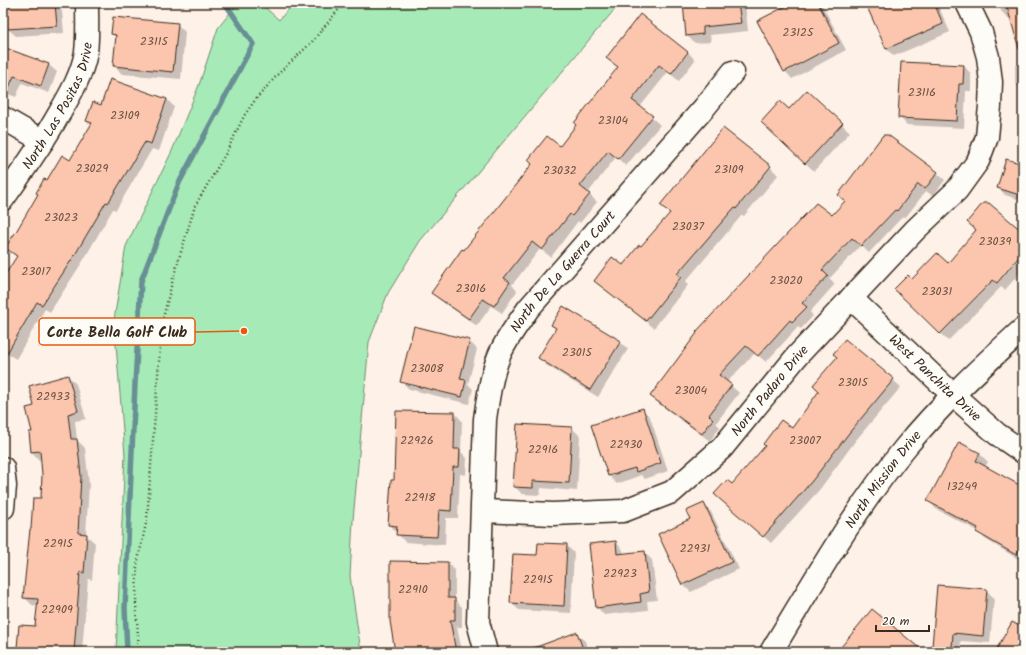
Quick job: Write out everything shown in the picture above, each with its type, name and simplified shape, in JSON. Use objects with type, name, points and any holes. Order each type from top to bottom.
[{"type":"street","name":"North Las Positas Drive","points":[[3,199],[43,142],[71,94],[81,72],[86,52],[88,22],[87,3]]},
{"type":"street","name":"North Padaro Drive","points":[[483,511],[553,514],[623,511],[672,492],[722,448],[797,356],[915,230],[957,190],[978,161],[986,137],[991,98],[991,82],[988,57],[981,32],[967,3]]},
{"type":"street","name":"North De La Guerra Court","points":[[486,652],[478,622],[485,419],[488,395],[500,356],[511,334],[528,309],[704,108],[733,72]]},
{"type":"street","points":[[3,118],[43,142]]},
{"type":"street","name":"West Panchita Drive","points":[[851,298],[952,394],[997,434],[1023,452]]},
{"type":"street","name":"North Mission Drive","points":[[771,652],[832,553],[870,495],[904,450],[952,394],[1023,329]]},
{"type":"street","points":[[3,468],[5,486],[3,508]]},
{"type":"path","points":[[139,652],[136,604],[137,565],[147,518],[162,322],[174,275],[195,206],[226,153],[244,116],[255,100],[281,71],[311,43],[344,3]]},
{"type":"green space","points":[[238,3],[260,3],[279,20],[294,3],[620,3],[420,241],[388,293],[369,342],[353,520],[350,576],[361,652],[116,652],[125,455],[114,320],[126,246],[172,151],[199,85],[218,28]]},
{"type":"building","points":[[5,3],[55,3],[57,26],[7,29]]},
{"type":"building","points":[[683,3],[738,3],[741,23],[703,27],[703,34],[686,36]]},
{"type":"building","points":[[792,3],[818,3],[839,43],[784,72],[757,21]]},
{"type":"building","points":[[880,3],[934,3],[943,24],[886,49],[868,9]]},
{"type":"building","points":[[1006,3],[1023,3],[1023,48],[1019,49]]},
{"type":"building","points":[[640,14],[688,52],[671,74],[659,65],[632,100],[653,116],[618,159],[608,151],[580,186],[590,194],[572,216],[570,214],[542,250],[532,242],[504,278],[510,282],[494,306],[483,299],[469,319],[431,293],[462,249],[464,250],[532,164],[528,160],[547,136],[560,146],[576,125],[574,123],[618,67],[606,58]]},
{"type":"building","points":[[113,17],[178,23],[173,72],[113,66],[116,35],[111,34]]},
{"type":"building","points":[[3,47],[49,64],[41,86],[14,76],[3,101]]},
{"type":"building","points":[[901,62],[964,65],[963,84],[959,84],[957,121],[898,118]]},
{"type":"building","points":[[110,79],[167,99],[151,144],[145,142],[108,203],[106,202],[76,253],[42,305],[37,302],[3,360],[3,278],[17,256],[5,248],[38,194],[36,193],[44,179],[47,180],[62,155],[70,160],[92,123],[86,121],[93,102],[101,105]]},
{"type":"building","points":[[807,90],[843,123],[805,164],[761,122],[780,101],[789,109]]},
{"type":"building","points":[[723,128],[771,166],[736,209],[734,208],[677,274],[681,277],[646,321],[594,281],[612,257],[623,265],[639,245],[641,246],[670,213],[660,205]]},
{"type":"building","points":[[883,135],[888,135],[938,172],[925,189],[918,184],[897,211],[895,210],[861,246],[852,238],[822,270],[828,276],[802,303],[807,307],[792,322],[790,320],[758,356],[746,346],[719,375],[732,385],[709,415],[713,419],[702,434],[650,396],[697,333],[696,332],[816,203],[832,215],[845,201],[838,195]]},
{"type":"building","points":[[1006,159],[1023,164],[1023,196],[997,188]]},
{"type":"building","points":[[983,203],[989,203],[1023,232],[1023,252],[997,283],[993,280],[940,334],[894,289],[908,275],[912,279],[937,253],[948,263],[976,230],[967,222]]},
{"type":"building","points":[[563,306],[621,341],[590,390],[575,379],[575,381],[538,358],[556,328],[551,325]]},
{"type":"building","points":[[414,326],[470,340],[460,379],[466,380],[462,397],[400,382]]},
{"type":"building","points":[[845,339],[894,379],[849,433],[812,481],[763,537],[714,494],[727,480],[732,484],[765,446],[763,444],[781,420],[792,428],[819,391],[813,385],[837,357],[833,354]]},
{"type":"building","points":[[68,375],[78,411],[68,414],[71,439],[77,439],[81,476],[78,533],[87,534],[84,573],[80,572],[74,652],[43,652],[43,650],[17,648],[19,625],[35,626],[38,599],[23,598],[33,498],[41,498],[42,474],[40,451],[31,452],[29,432],[32,432],[26,408],[34,406],[29,386]]},
{"type":"building","points":[[643,408],[661,463],[636,472],[635,468],[608,476],[591,425]]},
{"type":"building","points":[[396,411],[455,412],[454,449],[460,449],[459,467],[453,467],[451,511],[439,510],[437,537],[396,535],[397,526],[388,525],[391,480],[394,480]]},
{"type":"building","points":[[517,424],[572,427],[569,483],[533,481],[533,488],[513,487]]},
{"type":"building","points":[[959,442],[980,453],[976,461],[1023,487],[1023,543],[1016,555],[976,532],[978,528],[927,501]]},
{"type":"building","points":[[704,503],[732,562],[682,585],[658,534],[690,519],[686,511]]},
{"type":"building","points":[[616,541],[617,554],[645,551],[649,592],[640,594],[641,602],[596,608],[589,544]]},
{"type":"building","points":[[538,543],[567,544],[564,606],[510,603],[513,554],[537,555]]},
{"type":"building","points":[[390,561],[448,562],[448,598],[455,598],[455,620],[450,620],[456,652],[395,652],[390,621]]},
{"type":"building","points":[[937,585],[987,589],[983,636],[953,633],[952,648],[932,647]]},
{"type":"building","points":[[872,609],[924,652],[837,652]]},
{"type":"building","points":[[1012,622],[1023,628],[1023,652],[995,652]]},
{"type":"building","points":[[577,632],[584,652],[528,652],[528,650]]},
{"type":"waterway","points":[[127,652],[125,608],[141,281],[179,183],[253,44],[225,3]]},
{"type":"place","name":"Corte Bella Golf Club","points":[[244,331]]}]
